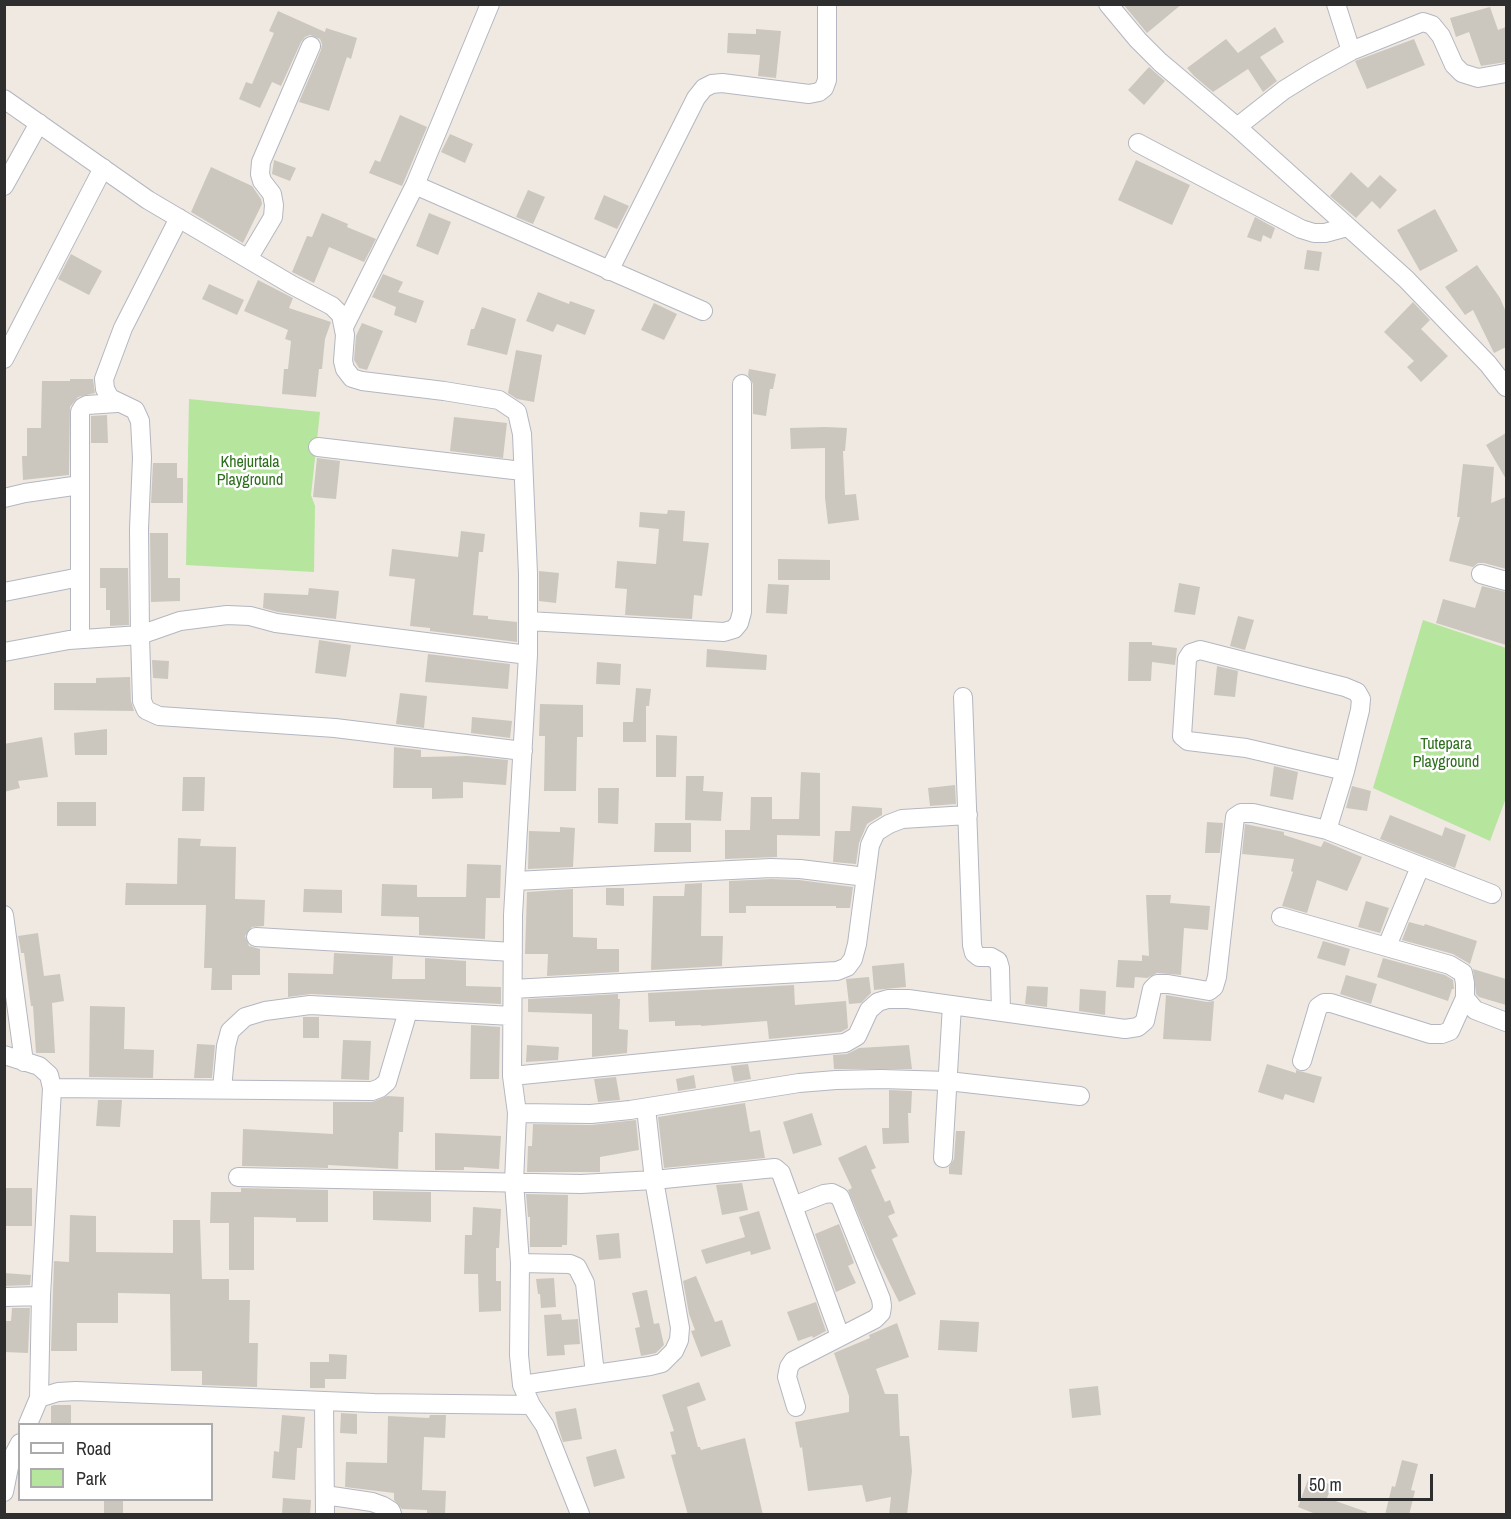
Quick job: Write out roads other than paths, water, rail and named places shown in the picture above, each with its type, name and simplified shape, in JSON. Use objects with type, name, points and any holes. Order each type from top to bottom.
[{"type":"street","points":[[344,327],[415,185],[490,4]]},
{"type":"street","points":[[609,271],[696,98],[704,88],[722,83],[809,94],[819,92],[824,88],[827,80],[828,4]]},
{"type":"street","points":[[1108,4],[1160,62],[1237,127],[1406,279],[1488,364],[1506,387]]},
{"type":"street","points":[[1336,4],[1351,51]]},
{"type":"street","points":[[1237,127],[1284,90],[1351,51],[1423,22],[1432,25],[1441,36],[1454,65],[1462,73],[1478,78],[1506,75]]},
{"type":"street","points":[[248,258],[273,217],[272,194],[260,174],[261,162],[311,46]]},
{"type":"street","points":[[4,99],[148,200],[332,306],[341,315],[344,327],[343,361],[345,369],[352,378],[499,400],[517,412],[522,434],[528,574],[528,655],[515,881],[512,1016],[512,1076],[517,1113],[514,1182],[520,1263],[519,1355],[522,1385],[531,1406],[545,1426],[580,1515]]},
{"type":"street","points":[[4,186],[39,123]]},
{"type":"street","points":[[1138,143],[1301,229],[1314,233],[1325,233],[1347,227]]},
{"type":"street","points":[[4,359],[103,168]]},
{"type":"street","points":[[415,185],[703,311]]},
{"type":"street","points":[[179,218],[123,328],[104,379],[105,389],[110,398],[135,410],[140,421],[142,458],[139,529],[140,636],[142,701],[146,710],[159,716],[335,728],[523,751]]},
{"type":"street","points":[[528,621],[724,632],[740,624],[742,612],[742,384]]},
{"type":"street","points":[[80,639],[81,412],[87,405],[117,402]]},
{"type":"street","points":[[318,447],[522,471]]},
{"type":"street","points":[[4,498],[80,485]]},
{"type":"street","points":[[1481,574],[1506,581]]},
{"type":"street","points":[[4,592],[80,577]]},
{"type":"street","points":[[4,652],[80,639],[140,636],[180,621],[226,615],[250,616],[276,623],[528,655]]},
{"type":"street","points":[[1327,830],[1345,771],[1360,710],[1361,699],[1357,692],[1253,662],[1200,650],[1191,653],[1187,659],[1182,735],[1188,741],[1246,748],[1345,771]]},
{"type":"street","points":[[963,697],[972,945],[974,953],[979,957],[991,957],[998,961],[1001,1012]]},
{"type":"street","points":[[512,1076],[844,1043],[857,1036],[869,1010],[878,1002],[888,999],[908,999],[1125,1029],[1138,1027],[1145,1021],[1152,989],[1157,984],[1209,991],[1214,987],[1218,977],[1235,817],[1242,813],[1253,813],[1327,830],[1492,894]]},
{"type":"street","points":[[513,989],[837,971],[847,967],[854,959],[870,845],[876,832],[902,819],[968,815]]},
{"type":"street","points":[[1387,946],[1420,867]]},
{"type":"street","points":[[515,881],[771,868],[866,877]]},
{"type":"street","points":[[4,915],[24,1062]]},
{"type":"street","points":[[1281,917],[1450,965],[1462,973],[1465,983],[1465,998],[1456,1022],[1450,1031],[1442,1034],[1430,1034],[1331,1003],[1324,1003],[1318,1007],[1302,1061]]},
{"type":"street","points":[[256,937],[513,952]]},
{"type":"street","points":[[1465,998],[1475,1010],[1506,1022]]},
{"type":"street","points":[[222,1089],[226,1046],[230,1031],[245,1017],[265,1011],[303,1005],[512,1016]]},
{"type":"street","points":[[943,1158],[952,1005]]},
{"type":"street","points":[[52,1088],[372,1091],[387,1082],[408,1011]]},
{"type":"street","points":[[4,1055],[39,1066],[49,1074],[52,1088],[41,1296],[39,1398],[29,1423]]},
{"type":"street","points":[[517,1113],[591,1114],[646,1108],[799,1083],[881,1078],[948,1081],[1080,1095]]},
{"type":"street","points":[[522,1385],[662,1363],[674,1351],[679,1340],[680,1328],[654,1180],[646,1108]]},
{"type":"street","points":[[238,1177],[581,1184],[654,1180],[775,1168],[781,1173],[840,1336]]},
{"type":"street","points":[[793,1206],[824,1194],[832,1193],[840,1197],[881,1299],[881,1313],[875,1319],[793,1360],[787,1377],[796,1407]]},
{"type":"street","points":[[520,1263],[570,1264],[577,1267],[582,1274],[585,1283],[595,1374]]},
{"type":"street","points":[[4,1297],[41,1296]]},
{"type":"street","points":[[39,1398],[58,1392],[76,1391],[324,1401],[531,1406]]},
{"type":"street","points":[[324,1401],[325,1515]]},
{"type":"street","points":[[4,1492],[7,1462],[18,1446]]},
{"type":"street","points":[[325,1495],[372,1502],[391,1511],[392,1515]]},
{"type":"park label","name":"Khejurtala Playground","points":[[250,472]]},
{"type":"park label","name":"Tutepara Playground","points":[[1446,754]]}]
